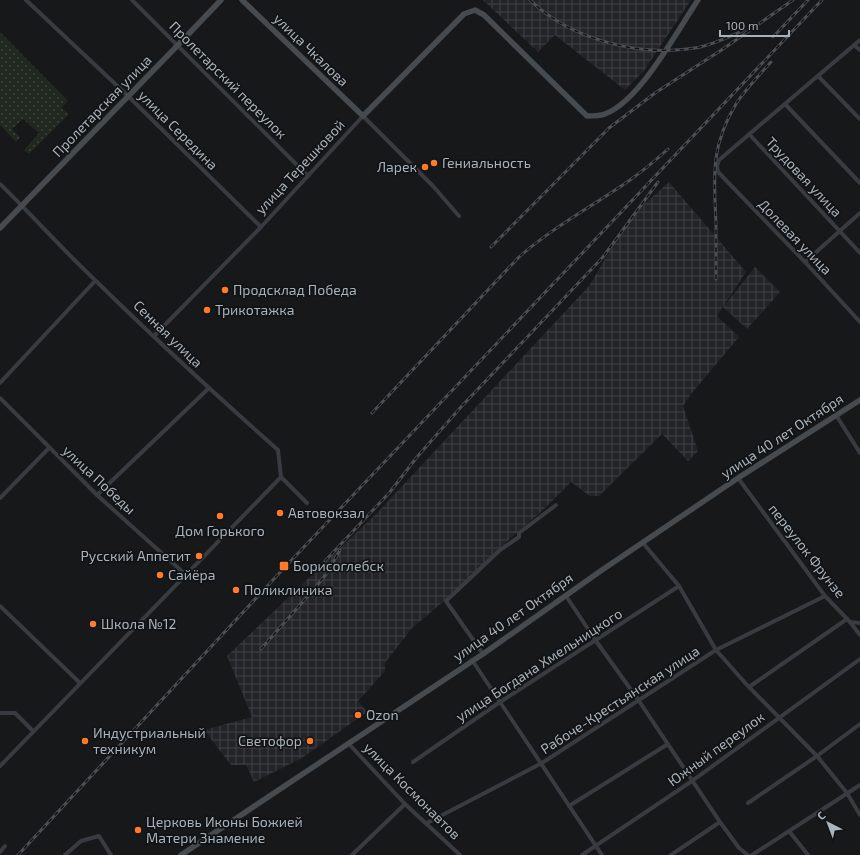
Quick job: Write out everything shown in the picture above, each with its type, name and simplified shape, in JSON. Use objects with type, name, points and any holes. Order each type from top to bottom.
[{"type":"street","name":"улица Середина","points":[[26,0],[128,96],[261,227]]},
{"type":"street","name":"Пролетарский переулок","points":[[132,0],[308,176]]},
{"type":"street","name":"Пролетарская улица","points":[[0,228],[221,0]]},
{"type":"street","name":"улица Чкалова","points":[[242,0],[363,116]]},
{"type":"street","name":"улица Терешковой","points":[[154,336],[261,227],[363,116],[464,14],[475,10],[484,16],[587,116],[605,114],[622,104],[645,81],[698,0]]},
{"type":"street","points":[[749,134],[860,40]]},
{"type":"street","points":[[854,45],[860,50]]},
{"type":"street","points":[[818,76],[860,119]]},
{"type":"street","points":[[785,104],[860,183]]},
{"type":"street","points":[[363,116],[433,186],[459,216]]},
{"type":"street","name":"Долевая улица","points":[[749,134],[719,160],[717,166],[718,172],[805,262],[860,322]]},
{"type":"street","name":"Трудовая улица","points":[[749,134],[860,254]]},
{"type":"street","name":"Сенная улица","points":[[0,184],[95,281],[209,388],[278,450],[281,477]]},
{"type":"street","points":[[805,262],[860,213]]},
{"type":"street","points":[[0,383],[95,281]]},
{"type":"street","points":[[97,495],[209,388]]},
{"type":"street","name":"улица Победы","points":[[0,398],[97,495],[186,575]]},
{"type":"street","name":"улица 40 лет Октября","points":[[181,855],[482,654],[738,478],[860,400]]},
{"type":"street","points":[[836,415],[860,453]]},
{"type":"street","points":[[0,498],[49,448]]},
{"type":"street","points":[[0,766],[281,477],[307,504]]},
{"type":"street","name":"переулок Фрунзе","points":[[738,478],[825,596],[849,621],[860,636]]},
{"type":"street","points":[[482,654],[446,601],[500,550],[519,538],[519,533],[556,505]]},
{"type":"street","points":[[643,543],[679,586],[716,650],[749,687],[817,756],[847,793],[860,815]]},
{"type":"street","name":"улица Богдана Хмельницкого","points":[[413,762],[500,702],[679,586]]},
{"type":"street","points":[[566,596],[596,641],[639,700],[720,822],[739,848],[748,855]]},
{"type":"street","name":"Рабоче-Крестьянская улица","points":[[427,823],[542,763],[716,650],[825,596]]},
{"type":"street","points":[[0,606],[80,683]]},
{"type":"street","points":[[749,687],[849,621],[860,623]]},
{"type":"street","name":"Южный переулок","points":[[582,855],[692,781],[860,659]]},
{"type":"street","points":[[472,660],[602,855]]},
{"type":"street","points":[[0,713],[15,714],[33,731]]},
{"type":"street","points":[[748,803],[817,756],[860,724]]},
{"type":"street","name":"улица Космонавтов","points":[[348,743],[405,804],[460,855]]},
{"type":"street","points":[[569,806],[668,744]]},
{"type":"street","points":[[752,855],[860,785]]},
{"type":"street","points":[[352,855],[405,804]]},
{"type":"street","points":[[671,855],[720,822]]},
{"type":"street","points":[[789,831],[808,855]]},
{"type":"street","points":[[65,855],[81,841],[99,836],[111,855]]},
{"type":"street","points":[[0,852],[5,846]]},
{"type":"shaded area","points":[[483,0],[691,0],[643,72],[625,90],[555,35],[538,52]]},
{"type":"shaded area","points":[[0,32],[68,101],[61,108],[69,114],[29,154],[24,150],[39,133],[23,119],[12,129],[20,137],[16,142],[0,125]]},
{"type":"shaded area","points":[[669,182],[746,272],[717,316],[739,337],[691,394],[683,406],[698,451],[688,461],[662,434],[599,496],[590,496],[571,482],[543,510],[514,535],[444,601],[412,628],[385,663],[385,671],[358,701],[367,712],[302,758],[254,782],[246,765],[231,765],[204,730],[252,717],[227,656],[377,513],[589,286],[630,217]]},
{"type":"shaded area","points":[[755,267],[780,292],[747,329],[723,307]]},
{"type":"railway","points":[[530,0],[565,26],[607,42],[629,47],[652,50],[695,48],[714,43],[744,30]]},
{"type":"railway","points":[[491,247],[609,128],[655,93],[723,49],[793,0]]},
{"type":"railway","points":[[773,37],[808,0]]},
{"type":"railway","points":[[18,855],[285,567],[822,0]]},
{"type":"railway","points":[[716,279],[715,176],[718,148],[722,134],[739,99],[771,62]]},
{"type":"railway","points":[[372,413],[519,257],[559,226],[630,180],[668,149]]},
{"type":"railway","points":[[325,561],[390,492],[417,457],[461,407],[603,257],[658,182]]},
{"type":"railway","points":[[261,649],[327,573],[340,550]]},
{"type":"place","name":"Гениальность","points":[[434,163]]},
{"type":"place","name":"Ларек","points":[[425,167]]},
{"type":"place","name":"Продсклад Победа","points":[[225,290]]},
{"type":"place","name":"Трикотажка","points":[[207,310]]},
{"type":"place","name":"Автовокзал","points":[[280,513]]},
{"type":"place","name":"Дом Горького","points":[[220,516]]},
{"type":"place","name":"Русский Аппетит","points":[[199,556]]},
{"type":"place","name":"Борисоглебск","points":[[284,566]]},
{"type":"place","name":"Сайёра","points":[[160,575]]},
{"type":"place","name":"Поликлиника","points":[[236,590]]},
{"type":"place","name":"Школа №12","points":[[93,624]]},
{"type":"place","name":"Ozon","points":[[358,715]]},
{"type":"place","name":"Индустриальный техникум","points":[[85,741]]},
{"type":"place","name":"Светофор","points":[[310,741]]},
{"type":"place","name":"Церковь Иконы Божией Матери Знамение","points":[[138,830]]}]
